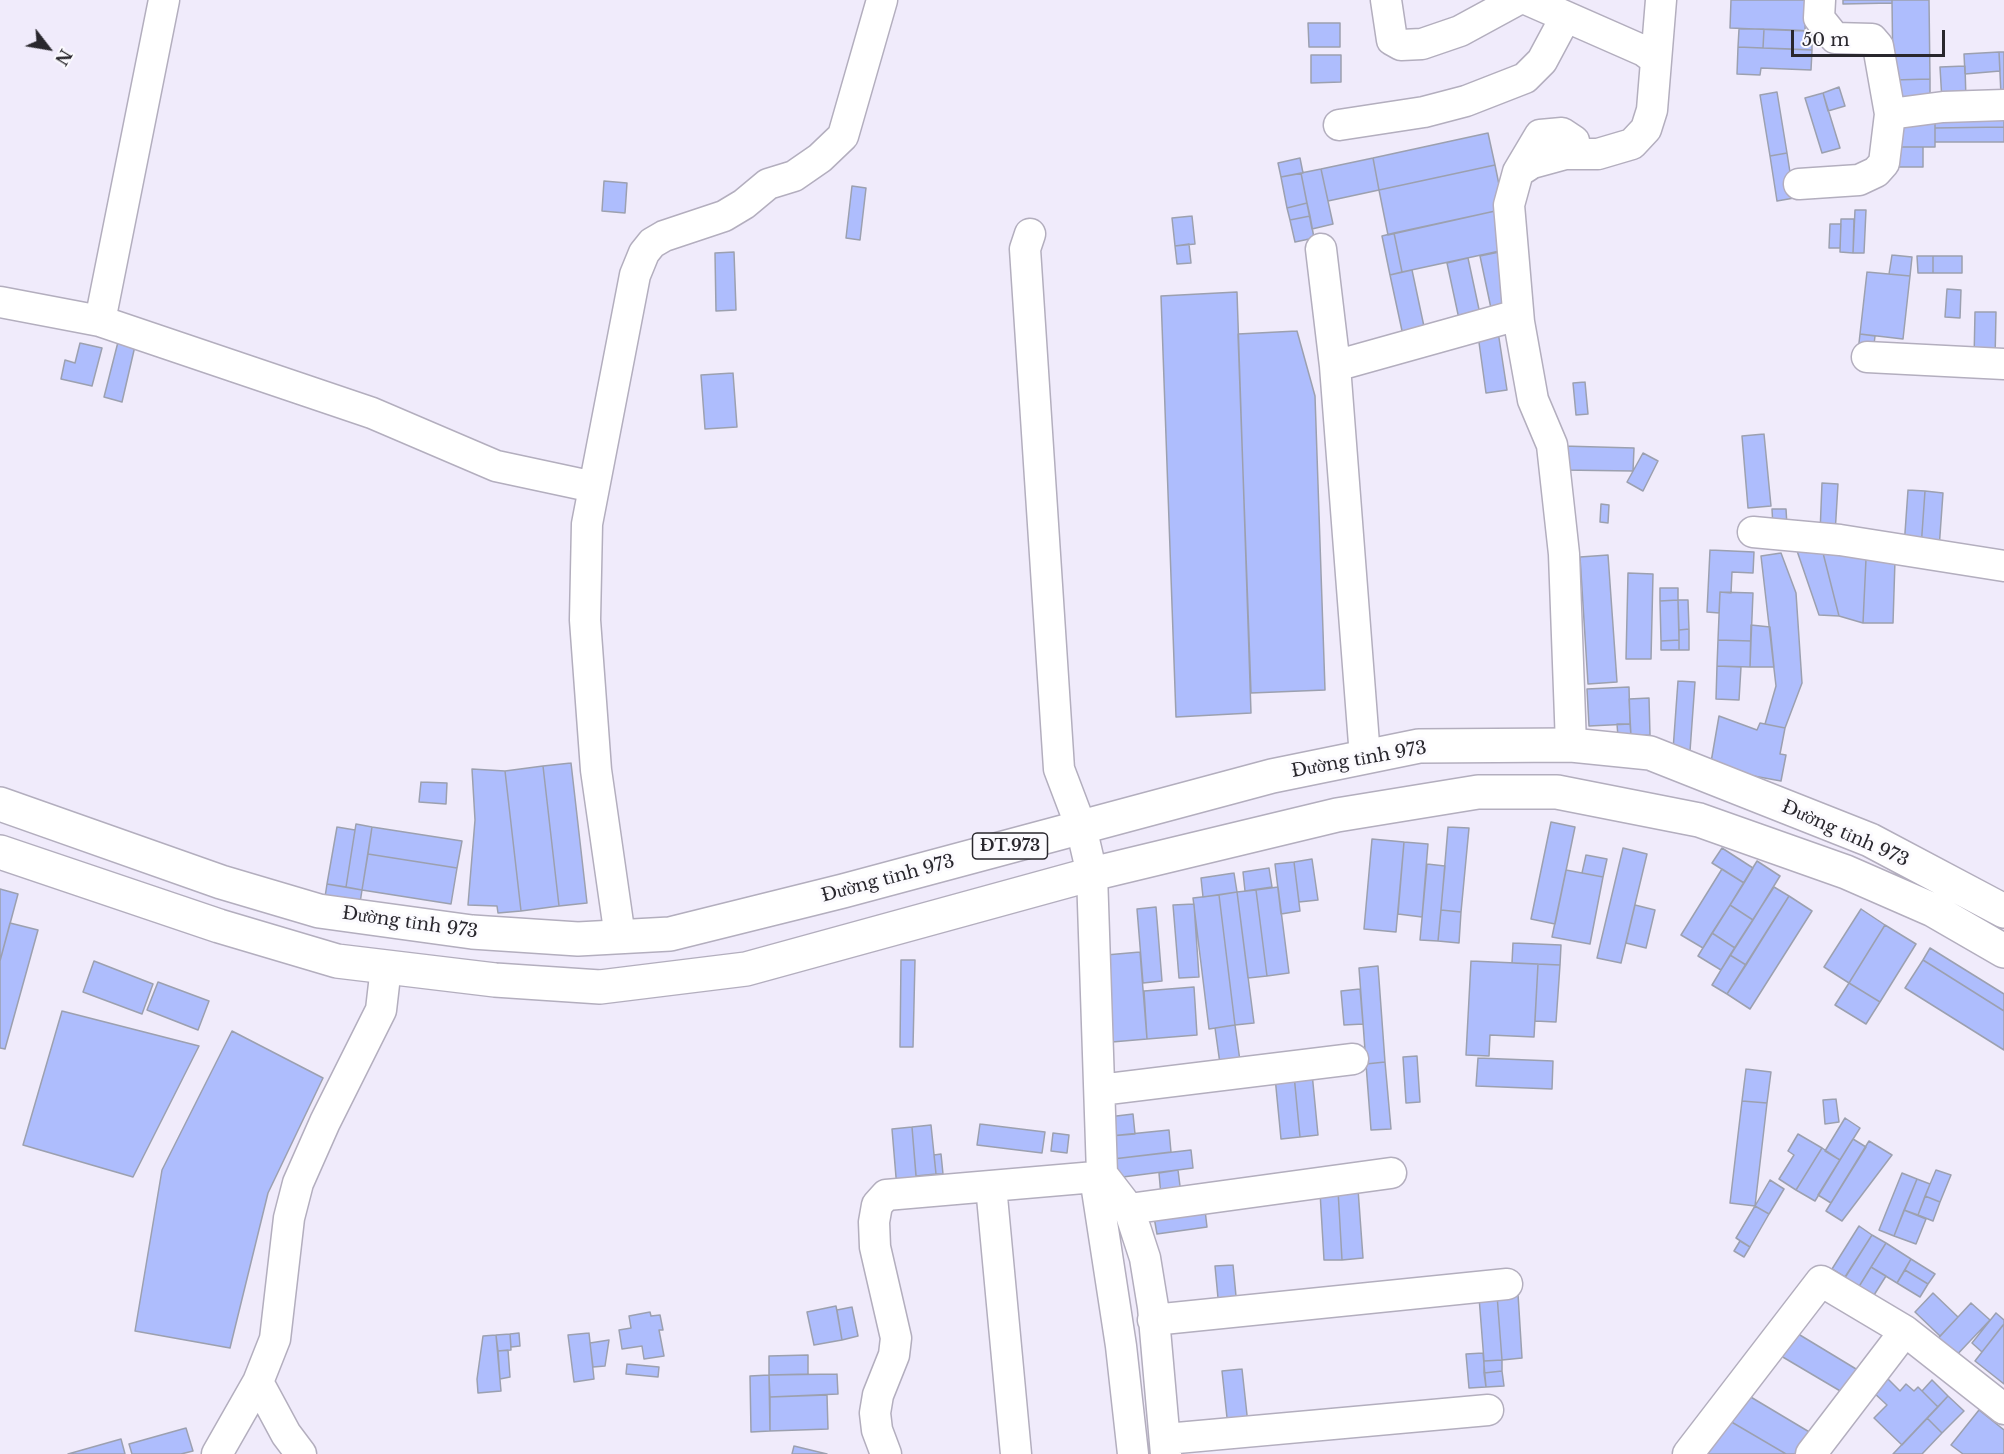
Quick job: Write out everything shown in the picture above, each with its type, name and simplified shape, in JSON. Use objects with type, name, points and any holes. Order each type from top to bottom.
[{"type":"main road","name":"Đường tỉnh 973","points":[[0,804],[221,882],[319,911],[472,933],[578,939],[680,932],[843,891],[1272,776],[1419,746],[1571,745],[1650,753],[1870,840],[2004,911]]},
{"type":"main road","name":"Đường tỉnh 973","points":[[0,852],[228,929],[338,961],[495,980],[600,987],[746,969],[1092,874],[1337,815],[1478,792],[1557,792],[1699,820],[1836,868],[1933,910],[2002,945]]},
{"type":"street","points":[[100,321],[164,0]]},
{"type":"street","points":[[620,937],[596,770],[585,620],[587,524],[635,275],[644,253],[652,243],[664,236],[724,216],[744,204],[768,184],[794,176],[820,158],[843,136],[882,0]]},
{"type":"street","points":[[1386,0],[1392,40],[1401,45],[1422,44],[1460,31],[1516,0]]},
{"type":"street","points":[[1528,0],[1565,18],[1595,28],[1644,51],[1656,60]]},
{"type":"street","points":[[1571,745],[1564,555],[1552,444],[1533,400],[1519,322],[1509,205],[1518,172],[1540,135],[1562,133],[1574,141],[1565,154],[1598,154],[1632,144],[1646,129],[1652,110],[1661,0]]},
{"type":"street","points":[[1799,184],[1859,180],[1876,172],[1884,163],[1890,114],[1878,46],[1872,39],[1835,38],[1819,18],[1820,0]]},
{"type":"street","points":[[1339,125],[1424,112],[1466,101],[1525,78],[1542,61],[1565,18]]},
{"type":"street","points":[[1890,114],[1943,107],[2004,105]]},
{"type":"street","points":[[1030,234],[1025,249],[1059,770],[1081,827],[1092,874],[1100,1090],[1098,1176],[1133,1454]]},
{"type":"street","points":[[1321,249],[1335,366],[1365,757]]},
{"type":"street","points":[[0,302],[100,321],[372,412],[496,466],[594,487]]},
{"type":"street","points":[[1335,366],[1514,316]]},
{"type":"street","points":[[1867,357],[2004,363]]},
{"type":"street","points":[[1753,532],[1840,540],[2004,566]]},
{"type":"street","points":[[217,1454],[258,1382],[275,1339],[289,1218],[298,1183],[325,1122],[381,1010],[386,967]]},
{"type":"street","points":[[1100,1090],[1353,1059]]},
{"type":"street","points":[[1129,1209],[1391,1173]]},
{"type":"street","points":[[886,1454],[875,1413],[878,1395],[894,1355],[896,1338],[875,1247],[874,1222],[877,1205],[886,1196],[1098,1176]]},
{"type":"street","points":[[1098,1176],[1129,1209],[1145,1258],[1166,1447],[1488,1410]]},
{"type":"street","points":[[991,1186],[1016,1454]]},
{"type":"street","points":[[1688,1454],[1821,1281],[1905,1331],[2004,1409]]},
{"type":"street","points":[[1153,1320],[1507,1284]]},
{"type":"street","points":[[1810,1454],[1905,1331]]},
{"type":"street","points":[[258,1382],[286,1434],[301,1454]]},
{"type":"building","points":[[1731,0],[1806,0],[1805,31],[1730,28]]},
{"type":"building","points":[[1843,0],[1892,0],[1892,3],[1843,4]]},
{"type":"building","points":[[1892,0],[1929,0],[1930,79],[1893,80]]},
{"type":"building","points":[[1308,23],[1340,23],[1340,47],[1309,47]]},
{"type":"building","points":[[1739,29],[1764,29],[1763,48],[1738,47]]},
{"type":"building","points":[[1764,29],[1792,30],[1792,49],[1763,48]]},
{"type":"building","points":[[1792,30],[1812,31],[1812,50],[1792,49]]},
{"type":"building","points":[[1738,47],[1812,50],[1811,70],[1761,68],[1760,75],[1737,74]]},
{"type":"building","points":[[1999,52],[2000,71],[1965,74],[1964,54]]},
{"type":"building","points":[[1999,52],[2004,52],[2004,94],[2001,95]]},
{"type":"building","points":[[1311,55],[1341,55],[1341,82],[1311,83]]},
{"type":"building","points":[[1965,66],[1966,100],[1942,101],[1940,67]]},
{"type":"building","points":[[1930,79],[1930,107],[1894,107],[1893,80]]},
{"type":"building","points":[[1839,87],[1845,106],[1828,111],[1823,93]]},
{"type":"building","points":[[1777,92],[1787,153],[1770,156],[1760,95]]},
{"type":"building","points":[[1823,93],[1840,148],[1822,153],[1805,98]]},
{"type":"building","points":[[2004,110],[2004,127],[1935,128],[1935,119]]},
{"type":"building","points":[[1894,119],[1935,119],[1935,147],[1894,147]]},
{"type":"building","points":[[2004,127],[2004,142],[1935,142],[1935,128]]},
{"type":"building","points":[[1488,133],[1495,165],[1379,190],[1373,158]]},
{"type":"building","points":[[1894,147],[1923,147],[1923,167],[1894,167]]},
{"type":"building","points":[[1787,153],[1794,198],[1777,201],[1770,156]]},
{"type":"building","points":[[1300,158],[1303,173],[1281,177],[1278,163]]},
{"type":"building","points":[[1373,158],[1379,190],[1328,201],[1321,169]]},
{"type":"building","points":[[1495,165],[1504,209],[1388,235],[1379,190]]},
{"type":"building","points":[[1321,169],[1333,224],[1312,229],[1301,173]]},
{"type":"building","points":[[1301,173],[1307,203],[1287,208],[1281,177]]},
{"type":"building","points":[[604,181],[627,183],[625,213],[602,211]]},
{"type":"building","points":[[852,186],[866,188],[860,240],[846,238]]},
{"type":"building","points":[[1307,203],[1310,216],[1290,220],[1287,208]]},
{"type":"building","points":[[1500,210],[1509,249],[1402,272],[1394,233]]},
{"type":"building","points":[[1855,210],[1866,210],[1864,253],[1853,253]]},
{"type":"building","points":[[1192,216],[1195,244],[1175,246],[1172,218]]},
{"type":"building","points":[[1310,216],[1314,238],[1295,242],[1290,220]]},
{"type":"building","points":[[1841,219],[1854,219],[1853,253],[1840,252]]},
{"type":"building","points":[[1830,224],[1841,224],[1840,248],[1829,248]]},
{"type":"building","points":[[1394,233],[1402,272],[1390,275],[1382,236]]},
{"type":"building","points":[[1189,244],[1191,263],[1177,264],[1175,246]]},
{"type":"building","points":[[1504,251],[1516,307],[1492,313],[1480,256]]},
{"type":"building","points":[[734,252],[736,310],[716,311],[715,253]]},
{"type":"building","points":[[1892,255],[1912,257],[1910,276],[1889,274]]},
{"type":"building","points":[[1917,256],[1933,256],[1933,273],[1918,273]]},
{"type":"building","points":[[1933,256],[1962,256],[1962,273],[1933,273]]},
{"type":"building","points":[[1468,258],[1480,314],[1459,319],[1447,263]]},
{"type":"building","points":[[1412,270],[1426,336],[1404,340],[1390,275]]},
{"type":"building","points":[[1867,272],[1910,276],[1903,339],[1860,334]]},
{"type":"building","points":[[1947,289],[1961,290],[1960,318],[1945,317]]},
{"type":"building","points":[[1237,292],[1251,713],[1176,717],[1161,296]]},
{"type":"building","points":[[1975,312],[1996,312],[1995,360],[1974,360]]},
{"type":"building","points":[[1497,325],[1507,390],[1486,393],[1477,328]]},
{"type":"building","points":[[1297,331],[1315,396],[1325,690],[1251,693],[1238,334]]},
{"type":"building","points":[[1860,334],[1875,336],[1873,353],[1858,352]]},
{"type":"building","points":[[118,342],[135,346],[122,402],[104,397]]},
{"type":"building","points":[[80,343],[102,348],[92,386],[61,379],[65,360],[75,363]]},
{"type":"building","points":[[733,373],[737,427],[705,429],[701,375]]},
{"type":"building","points":[[1585,382],[1588,414],[1576,415],[1573,383]]},
{"type":"building","points":[[1764,434],[1771,506],[1748,508],[1742,436]]},
{"type":"building","points":[[1563,446],[1634,448],[1633,471],[1562,470]]},
{"type":"building","points":[[1643,453],[1658,461],[1643,491],[1627,482]]},
{"type":"building","points":[[1822,483],[1838,484],[1835,534],[1820,533]]},
{"type":"building","points":[[1908,490],[1925,491],[1921,548],[1904,547]]},
{"type":"building","points":[[1925,491],[1943,493],[1939,549],[1921,548]]},
{"type":"building","points":[[1601,504],[1609,505],[1608,523],[1600,522]]},
{"type":"building","points":[[1772,509],[1786,509],[1787,526],[1773,527]]},
{"type":"building","points":[[1795,545],[1822,549],[1839,616],[1819,615]]},
{"type":"building","points":[[1822,549],[1866,559],[1863,623],[1839,616]]},
{"type":"building","points":[[1710,550],[1754,552],[1753,573],[1732,572],[1731,593],[1720,592],[1719,613],[1707,612]]},
{"type":"building","points":[[1781,553],[1796,593],[1802,683],[1785,728],[1765,724],[1776,686],[1761,556]]},
{"type":"building","points":[[1608,555],[1617,682],[1588,684],[1580,557]]},
{"type":"building","points":[[1866,559],[1895,560],[1893,623],[1863,623]]},
{"type":"building","points":[[1628,573],[1653,574],[1651,659],[1626,659]]},
{"type":"building","points":[[1660,588],[1678,588],[1678,600],[1660,601]]},
{"type":"building","points":[[1720,592],[1753,593],[1751,641],[1718,640]]},
{"type":"building","points":[[1678,600],[1688,600],[1689,629],[1679,630]]},
{"type":"building","points":[[1678,600],[1679,640],[1661,641],[1660,601]]},
{"type":"building","points":[[1751,625],[1770,627],[1774,667],[1750,667]]},
{"type":"building","points":[[1689,629],[1689,650],[1679,650],[1679,630]]},
{"type":"building","points":[[1679,640],[1679,650],[1661,650],[1661,641]]},
{"type":"building","points":[[1718,640],[1751,641],[1750,667],[1717,666]]},
{"type":"building","points":[[1717,666],[1741,667],[1739,700],[1716,699]]},
{"type":"building","points":[[1678,681],[1695,682],[1690,751],[1673,750]]},
{"type":"building","points":[[1629,687],[1630,724],[1589,726],[1587,689]]},
{"type":"building","points":[[1649,698],[1650,735],[1631,736],[1629,699]]},
{"type":"building","points":[[1719,716],[1757,730],[1760,723],[1785,728],[1780,754],[1786,755],[1781,781],[1710,768]]},
{"type":"building","points":[[1617,724],[1630,724],[1631,736],[1618,737]]},
{"type":"building","points":[[571,763],[587,903],[559,906],[543,766]]},
{"type":"building","points":[[543,766],[559,906],[521,911],[505,771]]},
{"type":"building","points":[[472,769],[505,771],[521,911],[498,913],[497,906],[468,905],[475,820]]},
{"type":"building","points":[[421,782],[447,783],[446,804],[419,802]]},
{"type":"building","points":[[1551,822],[1575,827],[1555,924],[1531,919]]},
{"type":"building","points":[[356,824],[372,827],[362,890],[346,887]]},
{"type":"building","points":[[337,827],[355,830],[346,887],[327,884]]},
{"type":"building","points":[[372,827],[462,841],[457,868],[368,854]]},
{"type":"building","points":[[1448,827],[1469,828],[1461,912],[1441,910]]},
{"type":"building","points":[[1372,839],[1404,842],[1396,932],[1364,929]]},
{"type":"building","points":[[1404,842],[1428,844],[1422,917],[1398,914]]},
{"type":"building","points":[[1623,848],[1647,854],[1621,963],[1597,958]]},
{"type":"building","points":[[1722,848],[1753,868],[1744,883],[1712,863]]},
{"type":"building","points":[[368,854],[457,868],[451,904],[362,890]]},
{"type":"building","points":[[1586,855],[1607,859],[1603,877],[1582,873]]},
{"type":"building","points":[[1312,859],[1318,900],[1299,902],[1294,862]]},
{"type":"building","points":[[1757,861],[1780,876],[1753,920],[1730,905]]},
{"type":"building","points":[[1294,862],[1300,911],[1281,914],[1275,864]]},
{"type":"building","points":[[1427,864],[1445,866],[1438,941],[1420,940]]},
{"type":"building","points":[[1269,868],[1272,887],[1245,891],[1243,872]]},
{"type":"building","points":[[1722,869],[1744,883],[1703,948],[1681,935]]},
{"type":"building","points":[[1566,870],[1603,877],[1590,944],[1552,937]]},
{"type":"building","points":[[1234,873],[1237,892],[1203,897],[1201,878]]},
{"type":"building","points":[[327,884],[362,890],[360,903],[325,897]]},
{"type":"building","points":[[1278,887],[1289,973],[1267,976],[1256,890]]},
{"type":"building","points":[[1774,887],[1789,896],[1746,965],[1730,955]]},
{"type":"building","points":[[0,889],[18,894],[0,961]]},
{"type":"building","points":[[1256,890],[1267,976],[1248,978],[1237,892]]},
{"type":"building","points":[[1237,892],[1254,1023],[1235,1025],[1219,895]]},
{"type":"building","points":[[1219,895],[1235,1025],[1209,1029],[1193,898]]},
{"type":"building","points":[[1789,896],[1812,911],[1750,1009],[1727,994]]},
{"type":"building","points":[[1194,904],[1199,977],[1179,978],[1173,905]]},
{"type":"building","points":[[1635,905],[1655,910],[1646,948],[1626,943]]},
{"type":"building","points":[[1730,905],[1753,920],[1735,948],[1712,933]]},
{"type":"building","points":[[1156,907],[1162,981],[1143,983],[1137,909]]},
{"type":"building","points":[[1861,909],[1885,925],[1849,983],[1824,967]]},
{"type":"building","points":[[1441,910],[1461,912],[1459,943],[1438,941]]},
{"type":"building","points":[[10,923],[38,930],[5,1049],[0,1048],[0,961]]},
{"type":"building","points":[[1885,925],[1916,944],[1880,1002],[1849,983]]},
{"type":"building","points":[[1712,933],[1735,948],[1721,970],[1698,956]]},
{"type":"building","points":[[1513,943],[1561,945],[1560,965],[1512,963]]},
{"type":"building","points":[[1930,948],[2004,994],[2004,1011],[1923,960]]},
{"type":"building","points":[[1140,952],[1147,1039],[1112,1042],[1106,955]]},
{"type":"building","points":[[1730,955],[1746,965],[1727,994],[1712,985]]},
{"type":"building","points":[[901,960],[915,960],[913,1047],[900,1047]]},
{"type":"building","points":[[1923,960],[2004,1011],[2004,1050],[1905,988]]},
{"type":"building","points":[[94,961],[153,984],[142,1014],[83,992]]},
{"type":"building","points":[[1471,961],[1538,964],[1534,1037],[1490,1035],[1489,1056],[1466,1055]]},
{"type":"building","points":[[1538,964],[1560,965],[1556,1022],[1535,1021]]},
{"type":"building","points":[[1378,966],[1385,1062],[1366,1064],[1359,968]]},
{"type":"building","points":[[158,982],[209,1001],[198,1030],[147,1010]]},
{"type":"building","points":[[1849,983],[1880,1002],[1866,1024],[1835,1005]]},
{"type":"building","points":[[1194,987],[1197,1035],[1147,1039],[1144,991]]},
{"type":"building","points":[[1360,989],[1363,1024],[1344,1025],[1341,991]]},
{"type":"building","points":[[62,1011],[199,1046],[133,1177],[23,1145]]},
{"type":"building","points":[[1235,1025],[1241,1068],[1221,1071],[1215,1028]]},
{"type":"building","points":[[232,1031],[323,1078],[268,1193],[230,1348],[135,1331],[162,1170]]},
{"type":"building","points":[[1417,1056],[1420,1102],[1406,1103],[1403,1057]]},
{"type":"building","points":[[1478,1058],[1553,1061],[1552,1089],[1476,1086]]},
{"type":"building","points":[[1385,1062],[1391,1129],[1371,1130],[1366,1064]]},
{"type":"building","points":[[1746,1069],[1771,1072],[1767,1103],[1742,1101]]},
{"type":"building","points":[[1312,1073],[1318,1135],[1300,1137],[1294,1075]]},
{"type":"building","points":[[1294,1075],[1300,1137],[1281,1139],[1275,1077]]},
{"type":"building","points":[[1836,1099],[1839,1122],[1825,1124],[1823,1100]]},
{"type":"building","points":[[1742,1101],[1767,1103],[1755,1206],[1730,1203]]},
{"type":"building","points":[[1133,1114],[1135,1134],[1110,1136],[1108,1117]]},
{"type":"building","points":[[1845,1118],[1860,1128],[1840,1160],[1825,1151]]},
{"type":"building","points":[[980,1124],[1045,1132],[1042,1153],[977,1145]]},
{"type":"building","points":[[931,1125],[936,1174],[916,1176],[912,1127]]},
{"type":"building","points":[[912,1127],[917,1187],[897,1189],[892,1129]]},
{"type":"building","points":[[1169,1130],[1171,1152],[1113,1159],[1110,1136]]},
{"type":"building","points":[[1053,1133],[1069,1135],[1067,1153],[1051,1151]]},
{"type":"building","points":[[1798,1134],[1822,1148],[1796,1190],[1779,1179],[1794,1155],[1788,1151]]},
{"type":"building","points":[[1853,1139],[1866,1147],[1831,1203],[1818,1195]]},
{"type":"building","points":[[1869,1141],[1892,1155],[1842,1221],[1826,1211]]},
{"type":"building","points":[[1822,1148],[1840,1160],[1815,1201],[1796,1190]]},
{"type":"building","points":[[1191,1150],[1193,1168],[1115,1178],[1113,1159]]},
{"type":"building","points":[[941,1154],[943,1174],[936,1174],[934,1155]]},
{"type":"building","points":[[1178,1170],[1181,1194],[1161,1196],[1159,1173]]},
{"type":"building","points":[[1936,1170],[1951,1175],[1940,1202],[1925,1196]]},
{"type":"building","points":[[1902,1173],[1917,1179],[1894,1236],[1879,1230]]},
{"type":"building","points":[[1917,1179],[1930,1184],[1918,1215],[1904,1210]]},
{"type":"building","points":[[1770,1180],[1784,1189],[1769,1214],[1755,1206]]},
{"type":"building","points":[[1358,1189],[1363,1258],[1342,1260],[1338,1190]]},
{"type":"building","points":[[1338,1190],[1342,1260],[1324,1260],[1320,1192]]},
{"type":"building","points":[[1925,1196],[1940,1202],[1933,1221],[1918,1215]]},
{"type":"building","points":[[1755,1206],[1769,1214],[1750,1247],[1736,1238]]},
{"type":"building","points":[[1205,1210],[1207,1227],[1157,1234],[1154,1217]]},
{"type":"building","points":[[1904,1210],[1926,1219],[1916,1244],[1894,1236]]},
{"type":"building","points":[[1859,1226],[1872,1235],[1845,1277],[1832,1269]]},
{"type":"building","points":[[1872,1235],[1886,1243],[1855,1293],[1841,1284]]},
{"type":"building","points":[[1740,1241],[1750,1247],[1744,1257],[1734,1251]]},
{"type":"building","points":[[1886,1243],[1911,1259],[1897,1283],[1871,1267]]},
{"type":"building","points":[[1911,1259],[1935,1274],[1928,1284],[1905,1270]]},
{"type":"building","points":[[1233,1265],[1236,1296],[1218,1298],[1215,1266]]},
{"type":"building","points":[[1871,1267],[1886,1276],[1869,1303],[1855,1293]]},
{"type":"building","points":[[1905,1270],[1928,1284],[1920,1297],[1897,1283]]},
{"type":"building","points":[[1933,1293],[1958,1317],[1940,1336],[1915,1312]]},
{"type":"building","points":[[1518,1294],[1522,1358],[1502,1360],[1497,1295]]},
{"type":"building","points":[[1497,1295],[1502,1360],[1484,1361],[1479,1297]]},
{"type":"building","points":[[1971,1303],[1990,1320],[1951,1361],[1933,1344]]},
{"type":"building","points":[[836,1306],[842,1340],[814,1345],[807,1312]]},
{"type":"building","points":[[852,1307],[858,1336],[842,1340],[837,1310]]},
{"type":"building","points":[[650,1312],[651,1316],[660,1315],[663,1330],[659,1330],[664,1356],[644,1359],[642,1346],[622,1349],[619,1330],[631,1328],[629,1316]]},
{"type":"building","points":[[1996,1313],[2004,1320],[2004,1324],[1982,1352],[1972,1343]]},
{"type":"building","points":[[2004,1326],[2004,1384],[1975,1361]]},
{"type":"building","points":[[1790,1329],[1861,1372],[1847,1395],[1776,1353]]},
{"type":"building","points":[[519,1333],[520,1346],[511,1347],[510,1334]]},
{"type":"building","points":[[589,1333],[594,1379],[574,1382],[568,1335]]},
{"type":"building","points":[[510,1334],[511,1350],[498,1351],[496,1335]]},
{"type":"building","points":[[496,1335],[501,1391],[478,1393],[477,1379],[483,1336]]},
{"type":"building","points":[[609,1340],[605,1366],[593,1367],[590,1343]]},
{"type":"building","points":[[508,1350],[510,1377],[500,1379],[498,1351]]},
{"type":"building","points":[[1483,1353],[1486,1387],[1469,1388],[1466,1354]]},
{"type":"building","points":[[808,1355],[808,1374],[769,1375],[769,1356]]},
{"type":"building","points":[[1502,1360],[1502,1371],[1484,1373],[1484,1361]]},
{"type":"building","points":[[627,1364],[659,1367],[658,1377],[626,1374]]},
{"type":"building","points":[[1242,1369],[1248,1424],[1228,1427],[1222,1371]]},
{"type":"building","points":[[1502,1371],[1504,1386],[1486,1387],[1484,1373]]},
{"type":"building","points":[[837,1374],[838,1394],[770,1397],[769,1375]]},
{"type":"building","points":[[769,1375],[770,1431],[751,1432],[750,1376]]},
{"type":"building","points":[[1887,1378],[1900,1391],[1906,1384],[1914,1391],[1918,1387],[1938,1407],[1902,1445],[1874,1418],[1887,1405],[1873,1392]]},
{"type":"building","points":[[1932,1380],[1948,1396],[1938,1407],[1922,1391]]},
{"type":"building","points":[[1739,1390],[1811,1433],[1798,1454],[1786,1454],[1723,1417]]},
{"type":"building","points":[[827,1395],[828,1429],[770,1431],[770,1397]]},
{"type":"building","points":[[1948,1396],[1964,1411],[1942,1433],[1927,1418]]},
{"type":"building","points":[[1979,1410],[2004,1430],[2004,1454],[1963,1454],[1951,1445]]},
{"type":"building","points":[[1723,1417],[1786,1454],[1709,1454],[1703,1450]]},
{"type":"building","points":[[1927,1418],[1942,1433],[1922,1454],[1893,1454]]},
{"type":"building","points":[[186,1428],[193,1451],[181,1454],[132,1454],[129,1444]]},
{"type":"building","points":[[121,1439],[125,1454],[68,1454]]},
{"type":"building","points":[[794,1446],[827,1454],[792,1454]]}]
